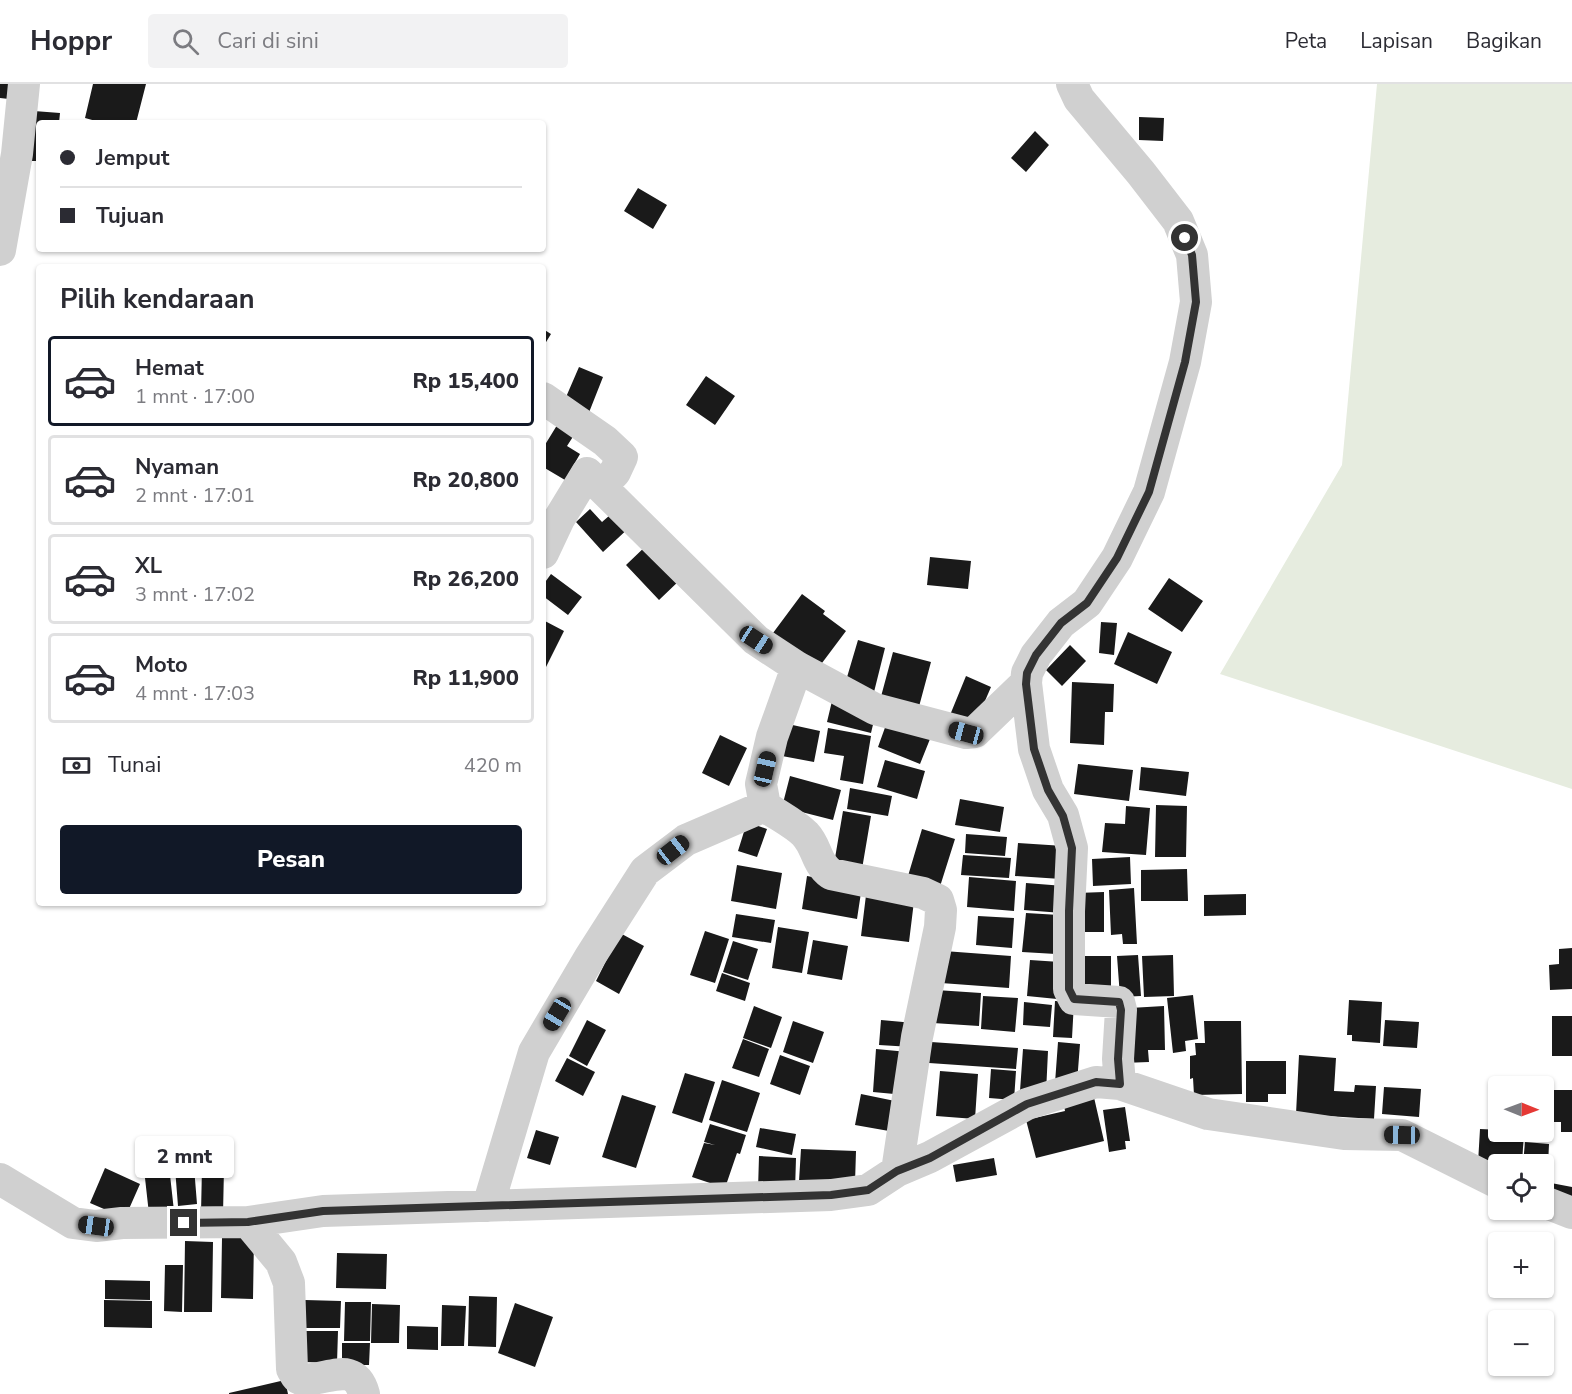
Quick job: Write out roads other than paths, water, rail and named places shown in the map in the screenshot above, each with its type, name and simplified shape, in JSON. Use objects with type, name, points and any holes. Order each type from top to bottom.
[{"type":"street","points":[[0,250],[17,154],[24,84]]},
{"type":"street","points":[[1072,84],[1079,99],[1142,173],[1178,221],[1192,255],[1196,302],[1185,362],[1149,492],[1117,558],[1087,603],[1061,623],[1036,655],[1027,673],[1026,684],[1034,749],[1048,790],[1063,816],[1072,848],[1069,989],[1074,999],[1119,1002],[1121,1010],[1118,1059],[1120,1084]]},
{"type":"street","points":[[546,400],[605,441],[622,457],[615,472],[601,487]]},
{"type":"street","points":[[546,547],[559,519],[587,473],[756,640],[797,667],[875,709],[966,733],[975,732],[1026,684]]},
{"type":"street","points":[[797,667],[770,747],[761,784],[765,806],[804,833],[814,848],[821,866],[831,874],[923,893],[938,900],[941,910],[940,927],[917,1037],[897,1171]]},
{"type":"street","points":[[488,1206],[534,1052],[590,957],[645,871],[686,840],[765,806]]},
{"type":"street","points":[[0,1179],[73,1223],[96,1226],[122,1223],[248,1222],[323,1211],[831,1195],[868,1190],[897,1171],[930,1158],[1027,1104],[1096,1082],[1120,1084],[1208,1114],[1344,1134],[1402,1135],[1488,1178]]},
{"type":"street","points":[[1554,1206],[1572,1213]]},
{"type":"street","points":[[248,1222],[281,1262],[289,1283],[292,1369],[297,1377],[304,1380],[345,1374],[355,1376],[361,1383],[364,1394]]}]
